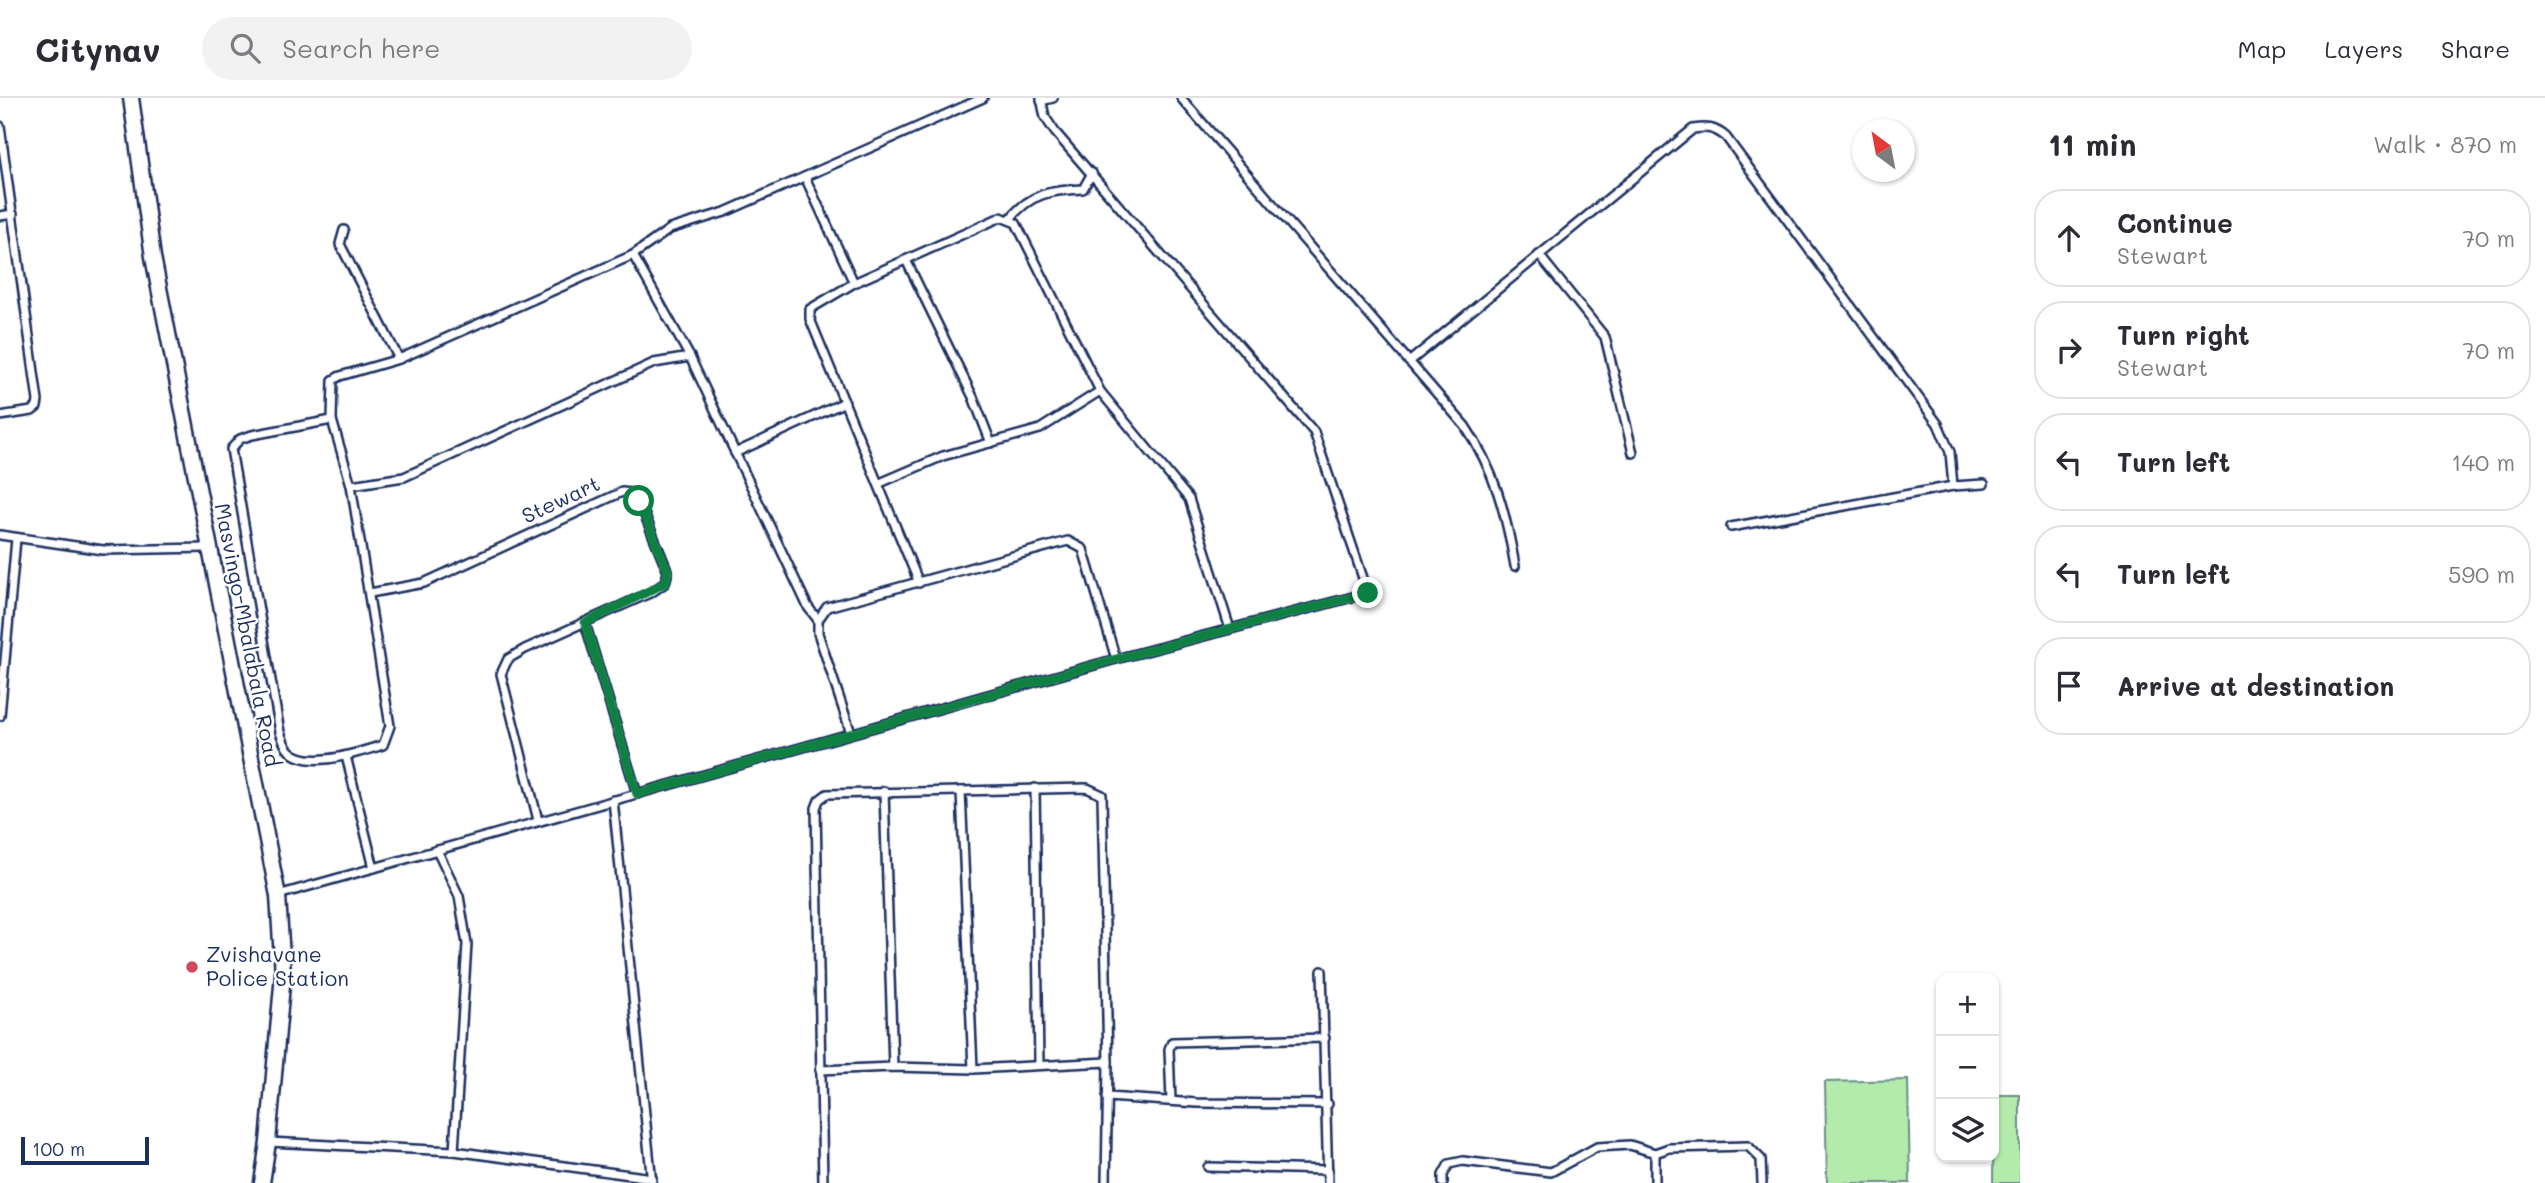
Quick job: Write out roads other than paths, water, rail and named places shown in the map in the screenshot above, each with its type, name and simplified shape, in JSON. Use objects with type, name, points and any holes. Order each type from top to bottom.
[{"type":"highway","name":"Masvingo-Mbalabala Road","points":[[131,98],[153,257],[278,895],[283,974],[268,1142],[261,1183]]},
{"type":"street","points":[[332,420],[252,435],[240,439],[231,449],[280,732],[287,749],[304,760],[346,756],[383,745],[389,735],[370,593],[351,485],[332,420],[334,380],[399,359],[633,255],[670,229],[724,212],[983,98]]},
{"type":"street","points":[[278,895],[1116,659],[1368,593],[1314,432],[1055,132],[1045,117],[1041,100],[1053,98]]},
{"type":"street","points":[[1181,98],[1465,426],[1480,448],[1498,487],[1515,566]]},
{"type":"street","points":[[0,126],[38,401],[37,407],[32,411],[0,416]]},
{"type":"street","points":[[1409,362],[1693,129],[1716,129],[1781,209],[1938,424],[1950,452],[1953,486]]},
{"type":"street","points":[[1010,219],[1022,204],[1048,190],[1083,189],[1092,173]]},
{"type":"street","points":[[804,177],[854,283]]},
{"type":"street","points":[[0,216],[13,214]]},
{"type":"street","points":[[919,583],[880,483],[810,319],[810,309],[854,283],[1001,218],[1010,219],[1016,223],[1100,391],[1189,499],[1230,629]]},
{"type":"street","points":[[344,230],[340,244],[399,359]]},
{"type":"street","points":[[633,255],[690,357],[808,607],[818,620]]},
{"type":"street","points":[[1539,255],[1605,337],[1633,453]]},
{"type":"street","points":[[906,260],[973,397],[991,443]]},
{"type":"street","points":[[351,485],[404,477],[654,363],[690,357]]},
{"type":"street","points":[[880,483],[943,456],[1040,429],[1100,391]]},
{"type":"street","points":[[735,453],[845,402]]},
{"type":"street","points":[[1731,527],[1953,486],[1984,484]]},
{"type":"street","name":"Stewart","points":[[370,593],[424,583],[622,492],[631,493],[639,501],[668,572],[665,583],[585,623]]},
{"type":"street","points":[[0,535],[116,551],[208,548]]},
{"type":"street","points":[[0,716],[16,539]]},
{"type":"street","points":[[851,733],[818,633],[818,620],[827,607],[1068,541],[1083,549],[1116,659]]},
{"type":"street","points":[[0,617],[10,618]]},
{"type":"street","points":[[538,820],[501,674],[508,659],[585,623],[637,794]]},
{"type":"street","points":[[346,756],[374,868]]},
{"type":"street","points":[[1035,788],[1039,1065]]},
{"type":"street","points":[[823,1183],[820,1070],[822,1002],[816,808],[819,800],[827,794],[1035,788],[1087,788],[1102,795],[1108,1062],[1106,1183]]},
{"type":"street","points":[[884,791],[892,1067]]},
{"type":"street","points":[[961,791],[973,1069]]},
{"type":"street","points":[[268,1142],[454,1151],[652,1181],[613,800]]},
{"type":"street","points":[[437,850],[459,895],[467,944],[454,1151]]},
{"type":"street","points":[[1322,971],[1328,1104],[1328,1183]]},
{"type":"street","points":[[1171,1101],[1169,1049],[1172,1042],[1325,1038]]},
{"type":"street","points":[[820,1070],[892,1067],[973,1069],[1108,1062]]},
{"type":"street","points":[[1107,1097],[1328,1104]]},
{"type":"street","points":[[1443,1183],[1443,1175],[1449,1164],[1463,1161],[1551,1172],[1597,1147],[1630,1145],[1655,1153],[1669,1148],[1748,1146],[1761,1159],[1762,1183]]},
{"type":"street","points":[[1655,1153],[1655,1183]]},
{"type":"street","points":[[1208,1167],[1328,1170]]},
{"type":"street","points":[[1551,1172],[1551,1183]]},
{"type":"place","name":"Zvishavane Police Station","points":[[192,967]]}]
